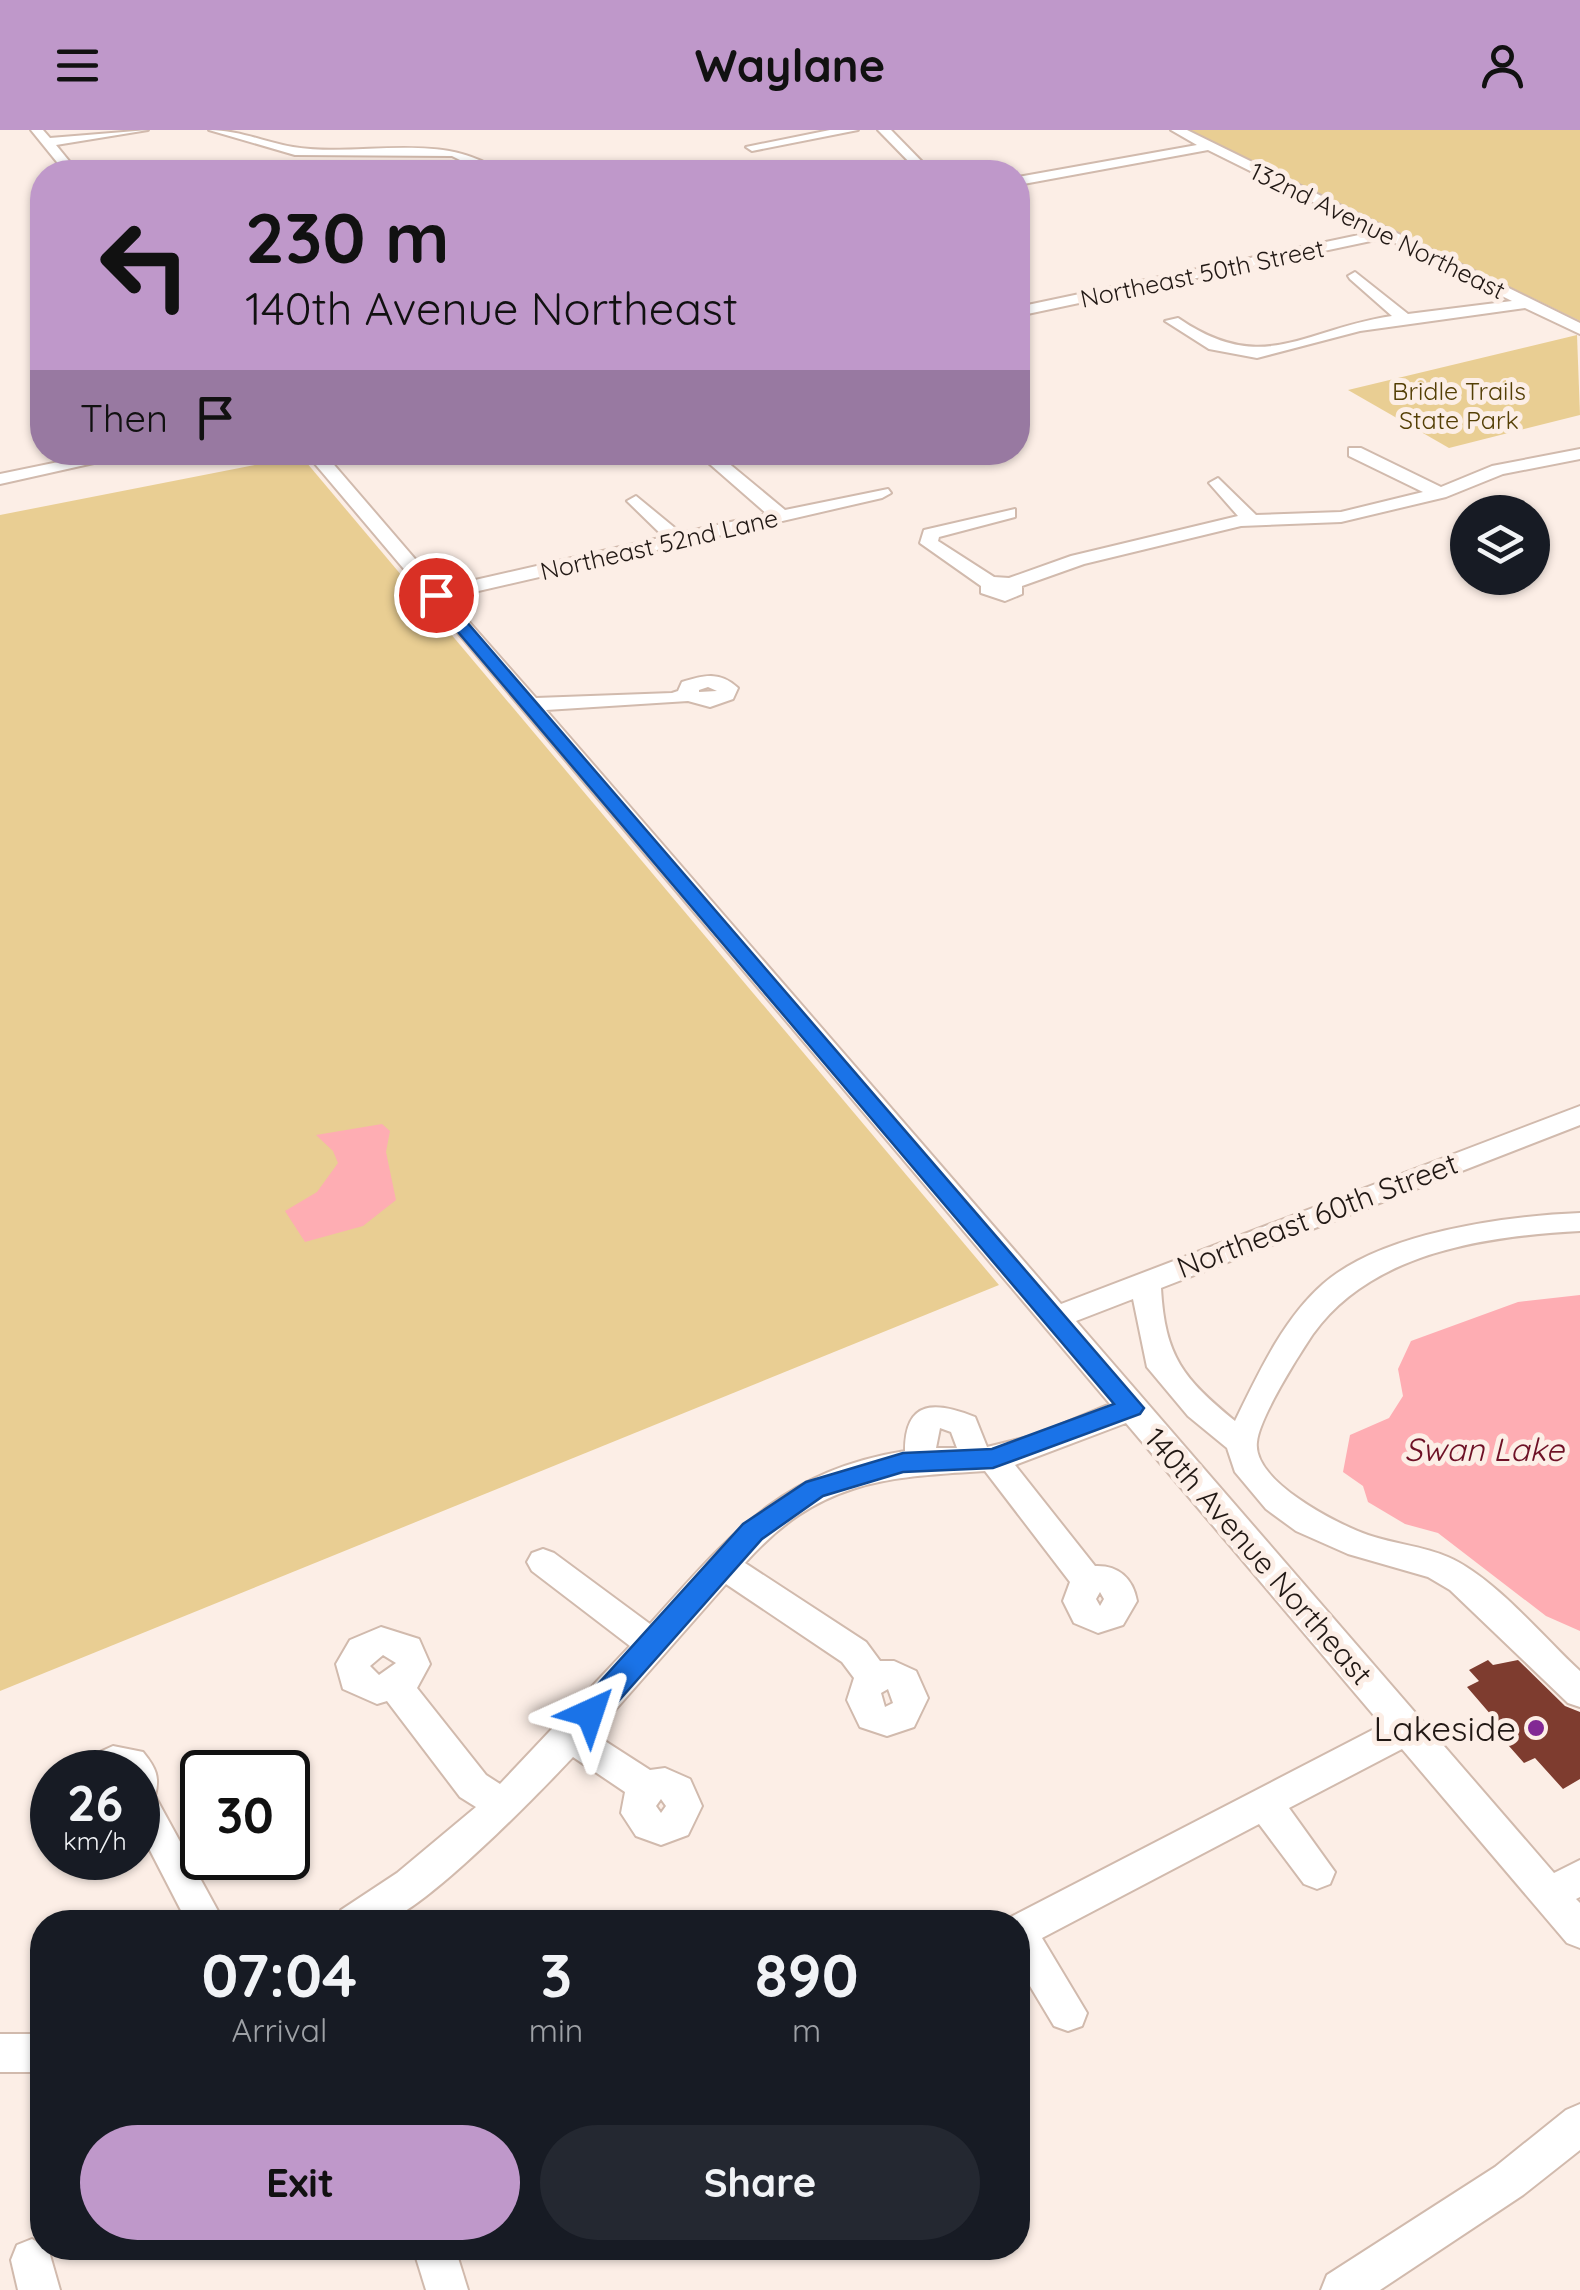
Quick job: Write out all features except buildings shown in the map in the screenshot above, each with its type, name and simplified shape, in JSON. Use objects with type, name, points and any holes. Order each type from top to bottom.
[{"type":"street","points":[[36,130],[62,160]]},
{"type":"street","points":[[46,142],[142,130]]},
{"type":"street","points":[[215,130],[295,151],[444,151],[472,160]]},
{"type":"street","points":[[752,147],[852,130]]},
{"type":"street","points":[[884,130],[914,160]]},
{"type":"street","name":"132nd Avenue Northeast","points":[[1177,130],[1580,329]]},
{"type":"street","points":[[1030,180],[1210,146]]},
{"type":"street","name":"Northeast 50th Street","points":[[1030,309],[1386,234]]},
{"type":"street","points":[[1355,276],[1408,322]]},
{"type":"street","points":[[1173,321],[1238,353],[1269,352],[1355,327],[1527,303]]},
{"type":"street","points":[[1354,452],[1440,494]]},
{"type":"street","points":[[1008,513],[930,534],[929,543],[1001,584],[1078,560],[1251,520],[1341,517],[1440,494],[1498,470],[1580,454]]},
{"type":"street","points":[[0,479],[70,465]]},
{"type":"street","name":"140th Avenue Northeast","points":[[324,465],[1407,1729],[1565,1886],[1580,1931]]},
{"type":"street","points":[[720,465],[782,516]]},
{"type":"street","points":[[1218,483],[1251,520]]},
{"type":"street","name":"Northeast 52nd Lane","points":[[436,595],[882,494]]},
{"type":"street","points":[[636,501],[678,539]]},
{"type":"street","points":[[526,705],[645,703],[688,695]]},
{"type":"street","name":"Northeast 60th Street","points":[[1056,1318],[1580,1115]]},
{"type":"street","points":[[1580,1222],[1520,1226],[1433,1246],[1335,1289],[1270,1377],[1241,1442],[1246,1464],[1277,1500],[1306,1522],[1359,1545],[1438,1566],[1462,1581],[1580,1693]]},
{"type":"street","points":[[1146,1281],[1148,1320],[1157,1360],[1199,1408],[1241,1442]]},
{"type":"street","points":[[371,1910],[450,1855],[570,1736],[752,1532],[815,1489],[856,1474],[921,1461],[985,1458],[1131,1408]]},
{"type":"street","points":[[985,1458],[1088,1582]]},
{"type":"street","points":[[543,1562],[652,1644]]},
{"type":"street","points":[[722,1565],[854,1652],[873,1679]]},
{"type":"street","points":[[396,1686],[473,1786],[500,1803]]},
{"type":"street","points":[[1030,1926],[1407,1729]]},
{"type":"street","points":[[570,1736],[648,1788]]},
{"type":"street","points":[[1264,1803],[1317,1872]]},
{"type":"street","points":[[160,1835],[200,1910]]},
{"type":"street","points":[[1030,1951],[1068,2013]]},
{"type":"street","points":[[0,2053],[30,2053]]},
{"type":"street","points":[[1342,2290],[1509,2181],[1580,2124]]},
{"type":"street","points":[[438,2260],[447,2290]]},
{"type":"green space","name":"Bridle Trails State Park","points":[[1187,130],[1580,130],[1580,321],[1214,143]]},
{"type":"green space","name":"Bridle Trails State Park","points":[[1577,335],[1580,415],[1449,448],[1348,390]]},
{"type":"green space","points":[[255,465],[309,465],[999,1285],[0,1691],[0,515]]},
{"type":"water","points":[[382,1124],[390,1131],[386,1152],[396,1200],[363,1226],[305,1242],[285,1211],[317,1192],[338,1163],[333,1151],[316,1135]]},
{"type":"water","name":"Swan Lake","points":[[1580,1295],[1580,1631],[1546,1616],[1438,1533],[1405,1524],[1368,1502],[1363,1486],[1343,1472],[1350,1435],[1389,1418],[1403,1396],[1398,1369],[1411,1341],[1518,1302]]},
{"type":"place","name":"Lakeside","points":[[1536,1728]]},
{"type":"route","points":[[436,595],[526,705],[1131,1408],[1060,1437],[993,1458],[903,1462],[815,1489],[752,1532],[590,1713]]}]
